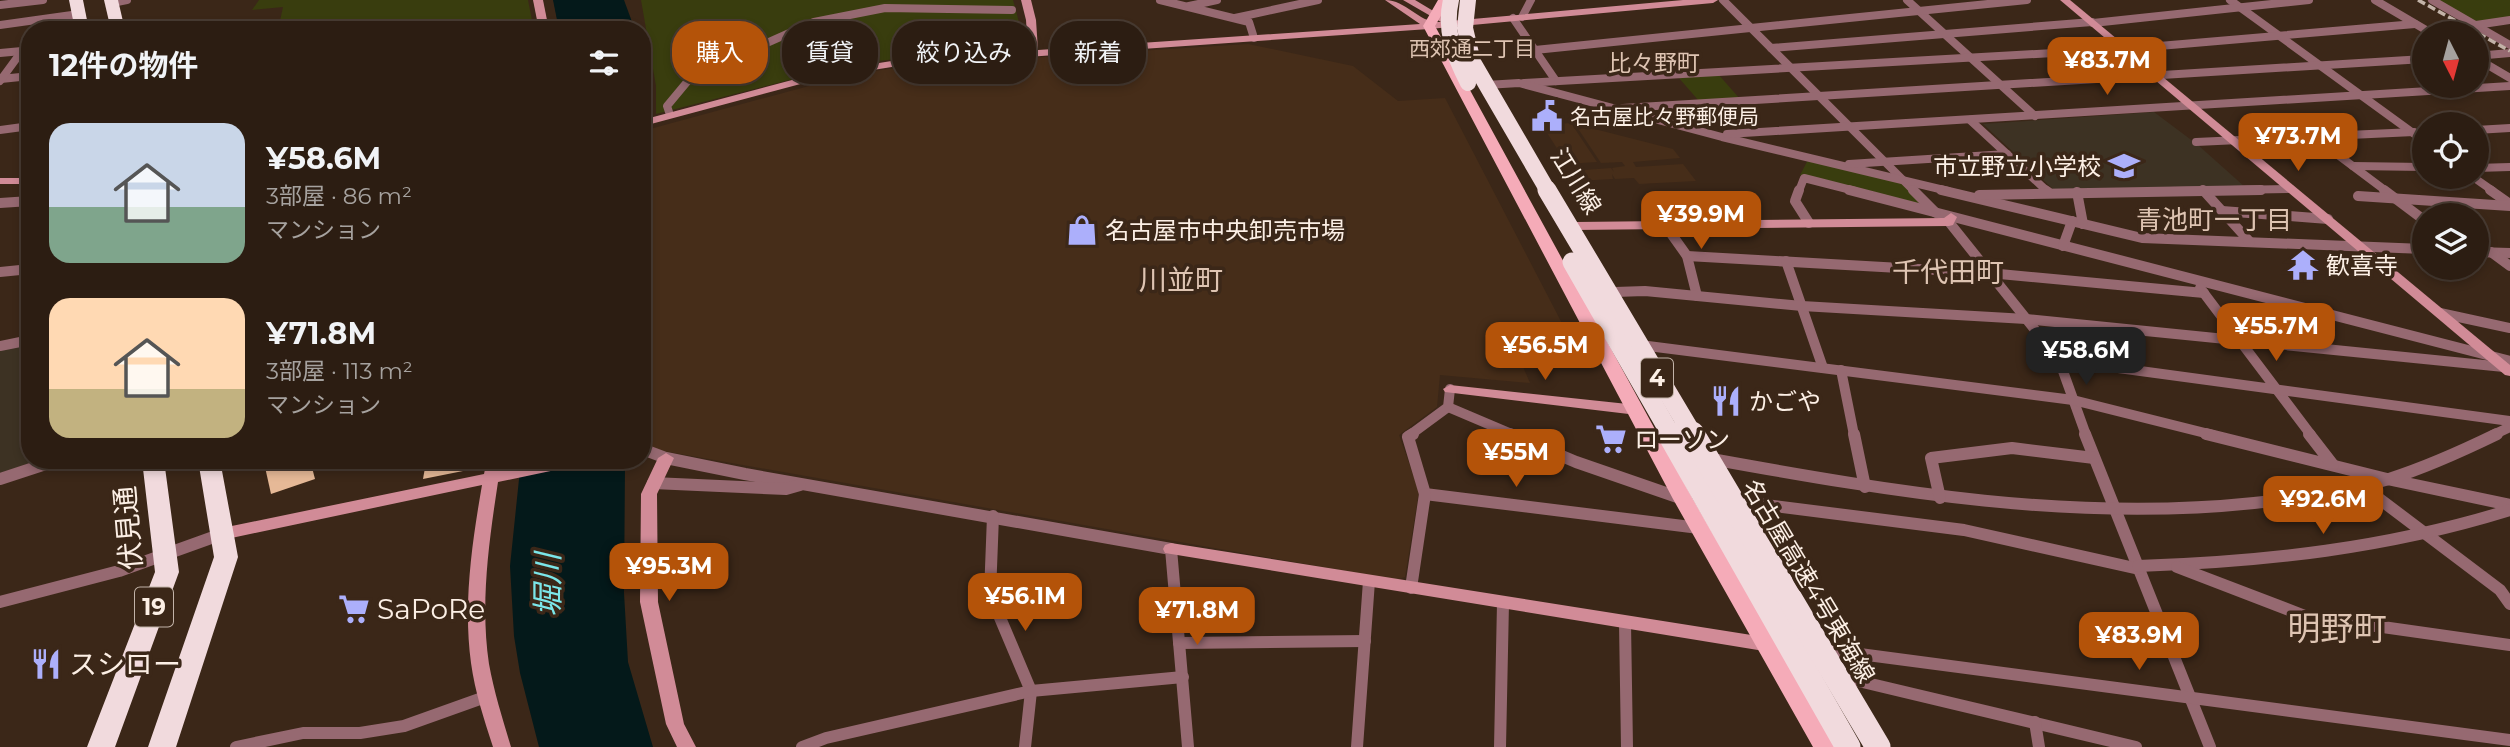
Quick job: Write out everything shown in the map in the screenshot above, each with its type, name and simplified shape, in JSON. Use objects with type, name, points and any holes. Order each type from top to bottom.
[{"type":"highway","name":"名古屋高速4号東海線","points":[[1451,0],[1448,15],[1449,40],[1462,71],[1848,747]]},
{"type":"highway","name":"名古屋高速4号東海線","points":[[1468,0],[1465,40],[1477,71],[1878,747]]},
{"type":"highway","points":[[111,2],[116,21]]},
{"type":"highway","name":"伏見通","points":[[101,747],[167,572],[154,469]]},
{"type":"highway","name":"19","points":[[162,747],[226,557],[211,469]]},
{"type":"main road","points":[[1444,0],[1432,22],[1683,499],[1825,747]]},
{"type":"main road","points":[[1453,24],[1468,0]]},
{"type":"main road","name":"江川線","points":[[1453,24],[1486,85],[1576,226],[1891,747]]},
{"type":"street","points":[[0,5],[43,0]]},
{"type":"street","points":[[111,2],[127,0]]},
{"type":"street","points":[[538,0],[542,21]]},
{"type":"street","points":[[1026,0],[1031,21]]},
{"type":"street","points":[[1160,0],[1249,22],[1254,38]]},
{"type":"street","points":[[1186,6],[1217,0]]},
{"type":"street","points":[[1233,18],[1318,0]]},
{"type":"street","points":[[1390,0],[1432,22]]},
{"type":"street","points":[[1408,0],[1432,22]]},
{"type":"street","points":[[1517,18],[1531,0]]},
{"type":"street","points":[[1036,52],[1254,38],[1432,22],[1453,24],[1713,0]]},
{"type":"street","points":[[1723,0],[1937,213]]},
{"type":"street","points":[[1907,0],[2035,116]]},
{"type":"street","points":[[1535,50],[2027,0]]},
{"type":"street","points":[[2065,0],[2492,357],[2508,367]]},
{"type":"street","points":[[2230,0],[2412,132]]},
{"type":"street","points":[[1771,48],[2092,23],[2309,0]]},
{"type":"street","points":[[2375,0],[2412,22]]},
{"type":"street","points":[[2432,0],[2469,21]]},
{"type":"street","points":[[30,21],[45,19],[77,7]]},
{"type":"street","points":[[669,112],[667,106],[692,76],[776,36],[814,22],[885,8],[927,11],[996,8],[1012,10]]},
{"type":"street","points":[[1517,18],[1556,81]]},
{"type":"street","points":[[2489,23],[2510,20]]},
{"type":"street","points":[[0,25],[21,22]]},
{"type":"street","points":[[1486,85],[2124,49],[2412,24]]},
{"type":"street","points":[[2489,33],[2510,45]]},
{"type":"street","points":[[0,53],[21,51]]},
{"type":"street","points":[[1,80],[21,52]]},
{"type":"street","points":[[2489,55],[2510,53]]},
{"type":"street","points":[[1613,109],[2412,60]]},
{"type":"street","points":[[651,121],[788,83],[861,68],[892,65]]},
{"type":"street","points":[[2489,65],[2510,78]]},
{"type":"street","points":[[0,67],[11,66]]},
{"type":"street","points":[[1,80],[21,77]]},
{"type":"street","points":[[1519,83],[1722,137],[2142,238],[2412,249]]},
{"type":"street","points":[[1722,137],[1723,134],[2510,86]]},
{"type":"street","points":[[1970,120],[2048,192]]},
{"type":"street","points":[[0,130],[21,127]]},
{"type":"street","points":[[2489,129],[2510,128]]},
{"type":"street","points":[[2196,142],[2412,132]]},
{"type":"street","points":[[2314,137],[2412,211]]},
{"type":"street","points":[[1835,165],[2007,154]]},
{"type":"street","points":[[2353,166],[2412,167]]},
{"type":"street","points":[[2489,168],[2510,167]]},
{"type":"street","points":[[1809,223],[1795,201],[1804,178],[1937,213],[1950,219],[2492,357]]},
{"type":"street","points":[[0,181],[21,181]]},
{"type":"street","points":[[1965,195],[2291,188]]},
{"type":"street","points":[[2489,189],[2510,205]]},
{"type":"street","points":[[2203,190],[2250,242]]},
{"type":"street","points":[[2077,192],[2083,224]]},
{"type":"street","points":[[2358,196],[2510,205]]},
{"type":"street","points":[[0,203],[21,202]]},
{"type":"street","points":[[2222,211],[2328,219]]},
{"type":"street","points":[[1576,226],[1950,219]]},
{"type":"street","points":[[1950,219],[1989,273],[2059,360],[2094,458],[2210,747]]},
{"type":"street","points":[[2063,246],[2072,221]]},
{"type":"street","points":[[1665,225],[1687,256],[1697,296]]},
{"type":"street","points":[[2491,252],[2510,253]]},
{"type":"street","points":[[2491,252],[2510,267]]},
{"type":"street","points":[[1687,256],[1989,273],[2204,293]]},
{"type":"street","points":[[1786,261],[1823,368]]},
{"type":"street","points":[[0,271],[21,270]]},
{"type":"street","points":[[2193,280],[2333,465]]},
{"type":"street","points":[[1615,292],[2026,319],[2508,367]]},
{"type":"street","points":[[2440,313],[2510,328]]},
{"type":"street","points":[[0,346],[21,342]]},
{"type":"street","points":[[1648,346],[2073,400],[2387,479],[2510,505]]},
{"type":"street","points":[[2059,360],[2510,421]]},
{"type":"street","points":[[1841,370],[1865,487]]},
{"type":"street","points":[[1411,588],[1425,494],[1408,437],[1448,407],[1450,390],[1637,410]]},
{"type":"street","points":[[1448,407],[1576,462],[1683,499]]},
{"type":"street","points":[[1717,460],[1940,498],[2115,510],[2193,509],[2253,504],[2387,479],[2436,463],[2510,427]]},
{"type":"street","points":[[1940,498],[1931,457],[2012,448],[2094,458]]},
{"type":"street","points":[[651,452],[666,458],[803,484],[1171,549],[1625,623],[1764,644],[1832,650],[2190,696],[2510,740]]},
{"type":"street","points":[[666,458],[649,494],[649,602],[675,724],[687,747]]},
{"type":"street","points":[[0,479],[31,469]]},
{"type":"street","points":[[0,602],[119,571],[222,534],[498,471],[478,605],[478,651],[502,747]]},
{"type":"street","points":[[653,483],[786,489],[803,484]]},
{"type":"street","points":[[2361,485],[2428,536],[2505,589],[2510,604]]},
{"type":"street","points":[[1425,494],[1699,528]]},
{"type":"street","points":[[1742,502],[1964,530],[2138,568],[2342,551],[2428,536],[2510,510]]},
{"type":"street","points":[[993,516],[990,593],[1031,691],[1026,747]]},
{"type":"street","points":[[1171,549],[1188,747]]},
{"type":"street","points":[[2172,565],[2305,616],[2510,645]]},
{"type":"street","points":[[1357,747],[1369,581]]},
{"type":"street","points":[[1500,747],[1503,603]]},
{"type":"street","points":[[1625,623],[1627,747]]},
{"type":"street","points":[[1180,643],[1365,641]]},
{"type":"street","points":[[802,747],[828,743],[1031,691],[1182,677]]},
{"type":"street","points":[[1850,680],[2136,747]]},
{"type":"street","points":[[236,747],[303,733],[360,733],[404,726],[488,696]]},
{"type":"street","points":[[2035,722],[2039,747]]},
{"type":"shaded area","name":"名古屋市中央卸売市場","points":[[1248,44],[1353,66],[1398,101],[1445,98],[1566,331],[1509,334],[1530,383],[1440,375],[1437,407],[1399,435],[1419,491],[1405,577],[1396,580],[652,449],[651,129],[816,84],[878,84],[878,70],[892,69],[892,84],[1036,84],[1036,57],[1050,57],[1050,84],[1146,84],[1146,50]]},
{"type":"shaded area","name":"市立野立小学校","points":[[2154,112],[2198,145],[2245,187],[2053,189],[1983,124]]},
{"type":"shaded area","points":[[1571,123],[1597,162],[1567,164],[1542,125]]},
{"type":"shaded area","points":[[1575,124],[1673,149],[1680,158],[1633,162],[1636,167],[1683,164],[1696,181],[1639,184],[1634,178],[1615,179],[1612,174],[1613,179],[1577,181],[1571,171],[1611,168],[1614,172],[1612,168],[1625,166],[1622,162],[1601,163]]},
{"type":"shaded area","points":[[21,345],[21,466],[0,473],[0,350]]},
{"type":"green space","points":[[259,0],[528,0],[532,21],[280,21],[283,7],[252,10]]},
{"type":"green space","points":[[641,0],[1013,0],[1019,21],[892,21],[892,59],[878,61],[878,21],[782,21],[782,82],[656,114],[651,21],[645,21]]},
{"type":"green space","points":[[2437,0],[2510,0],[2510,19],[2473,21]]},
{"type":"green space","points":[[1718,74],[1740,99],[1699,101],[1678,77]]},
{"type":"green space","points":[[1808,160],[1904,184],[1922,202],[1915,205],[1800,175]]},
{"type":"water","points":[[553,0],[624,0],[632,21],[557,21]]},
{"type":"water","name":"堀川","points":[[520,469],[625,469],[624,593],[628,662],[653,747],[539,747],[520,673],[514,636],[510,566]]},
{"type":"building","points":[[265,469],[312,469],[315,479],[271,494]]},
{"type":"building","points":[[425,469],[473,469],[423,479]]},
{"type":"railway","points":[[2418,0],[2510,51]]},
{"type":"place","name":"名古屋比々野郵便局","points":[[1547,116]]},
{"type":"place","name":"市立野立小学校","points":[[2124,166]]},
{"type":"place","name":"名古屋市中央卸売市場","points":[[1082,230]]},
{"type":"place","name":"歓喜寺","points":[[2303,265]]},
{"type":"place","name":"かごや","points":[[1726,401]]},
{"type":"place","name":"ローソン","points":[[1611,439]]},
{"type":"place","name":"SaPoRe","points":[[354,609]]},
{"type":"place","name":"スシロー","points":[[46,664]]},
{"type":"district","name":"西郊通二丁目","points":[[1472,48]]},
{"type":"district","name":"比々野町","points":[[1654,63]]},
{"type":"district","name":"青池町一丁目","points":[[2214,220]]},
{"type":"district","name":"千代田町","points":[[1948,272]]},
{"type":"district","name":"川並町","points":[[1181,280]]},
{"type":"district","name":"明野町","points":[[2337,628]]}]
